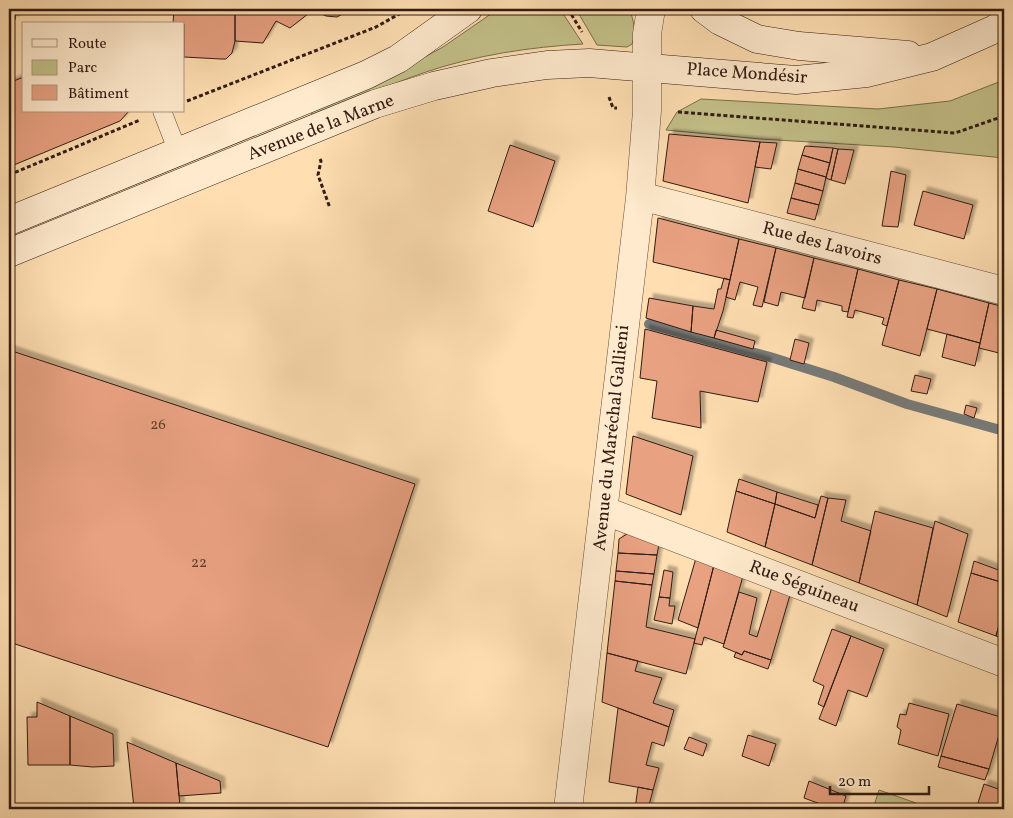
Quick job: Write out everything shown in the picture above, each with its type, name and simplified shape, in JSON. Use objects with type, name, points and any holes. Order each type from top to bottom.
[{"type":"main road","name":"Avenue de la Marne","points":[[9,221],[366,75],[398,59],[468,9]]},
{"type":"main road","points":[[649,67],[647,34],[651,9]]},
{"type":"main road","name":"Place Mondésir","points":[[704,9],[720,21],[757,39],[799,46],[932,57]]},
{"type":"main road","name":"Place Mondésir","points":[[649,67],[796,80],[867,73],[932,57],[995,29],[1004,23]]},
{"type":"main road","name":"Avenue de la Marne","points":[[9,253],[375,104],[434,86],[492,73],[547,65],[589,62],[649,67]]},
{"type":"main road","name":"Avenue du Maréchal Gallieni","points":[[568,809],[640,198],[649,67]]},
{"type":"main road","name":"Rue des Lavoirs","points":[[640,198],[652,199],[1004,291]]},
{"type":"main road","name":"Rue Séguineau","points":[[604,514],[616,515],[1004,663]]},
{"type":"lane","points":[[162,112],[178,152]]},
{"type":"path","points":[[185,102],[376,27],[408,9]]},
{"type":"path","points":[[677,112],[955,132],[1004,116]]},
{"type":"path","points":[[9,175],[143,119]]},
{"type":"green space","points":[[498,9],[560,9],[583,44],[504,53],[445,66],[383,88],[314,119],[310,109],[399,71],[443,47]]},
{"type":"green space","points":[[576,9],[630,9],[634,30],[632,44],[627,47],[597,45]]},
{"type":"green space","points":[[1004,80],[1004,158],[894,147],[760,139],[666,130],[677,112],[701,99],[878,109],[950,101]]},
{"type":"green space","points":[[879,790],[933,809],[873,809]]},
{"type":"building","points":[[9,9],[16,9],[15,20],[9,20]]},
{"type":"building","points":[[174,9],[235,9],[235,41],[232,53],[226,59],[185,57],[185,22],[173,22]]},
{"type":"building","points":[[235,9],[352,9],[337,17],[326,16],[313,10],[290,28],[276,21],[263,43],[235,41]]},
{"type":"building","points":[[22,78],[22,112],[128,112],[120,121],[9,167],[9,83]]},
{"type":"building","points":[[669,134],[760,142],[748,203],[663,181]]},
{"type":"building","points":[[760,142],[777,143],[771,169],[755,167]]},
{"type":"building","points":[[510,145],[555,161],[533,227],[488,211]]},
{"type":"building","points":[[805,146],[833,148],[830,163],[802,155]]},
{"type":"building","points":[[833,148],[838,149],[831,180],[826,178]]},
{"type":"building","points":[[838,149],[854,150],[845,184],[831,180]]},
{"type":"building","points":[[802,155],[830,163],[826,177],[798,169]]},
{"type":"building","points":[[798,169],[826,177],[823,191],[795,183]]},
{"type":"building","points":[[891,171],[906,175],[898,227],[882,226]]},
{"type":"building","points":[[795,183],[823,191],[819,205],[791,198]]},
{"type":"building","points":[[923,191],[973,205],[964,239],[914,225]]},
{"type":"building","points":[[791,198],[819,205],[815,220],[787,213]]},
{"type":"building","points":[[658,218],[739,239],[730,280],[653,262]]},
{"type":"building","points":[[739,239],[776,248],[762,307],[753,305],[758,287],[740,282],[735,300],[726,297]]},
{"type":"building","points":[[776,248],[814,258],[805,298],[781,292],[778,306],[764,302]]},
{"type":"building","points":[[814,258],[858,269],[848,312],[842,311],[842,306],[817,300],[815,311],[802,308]]},
{"type":"building","points":[[858,269],[899,280],[887,326],[882,324],[884,318],[855,310],[853,318],[847,317]]},
{"type":"building","points":[[724,278],[730,280],[714,338],[691,332],[693,306],[714,309],[718,289],[721,289]]},
{"type":"building","points":[[899,280],[937,289],[920,356],[882,345]]},
{"type":"building","points":[[937,289],[989,303],[980,343],[927,329]]},
{"type":"building","points":[[649,298],[693,306],[691,332],[646,318]]},
{"type":"building","points":[[989,303],[1004,307],[1003,354],[979,348]]},
{"type":"building","points":[[645,329],[767,362],[758,402],[700,391],[701,428],[652,418],[657,381],[640,378]]},
{"type":"building","points":[[716,330],[755,341],[753,349],[714,338]]},
{"type":"building","points":[[947,334],[980,343],[975,366],[942,357]]},
{"type":"building","points":[[795,339],[809,343],[804,364],[790,360]]},
{"type":"building","points":[[9,350],[415,484],[328,747],[9,642]]},
{"type":"building","points":[[915,375],[931,379],[927,394],[911,391]]},
{"type":"building","points":[[966,405],[977,408],[974,418],[964,414]]},
{"type":"building","points":[[633,436],[693,456],[681,515],[626,494]]},
{"type":"building","points":[[739,479],[777,492],[775,504],[736,491]]},
{"type":"building","points":[[736,491],[775,504],[765,547],[727,532]]},
{"type":"building","points":[[777,492],[818,505],[815,518],[775,504]]},
{"type":"building","points":[[821,496],[828,498],[812,565],[765,547],[775,504],[815,518]]},
{"type":"building","points":[[828,498],[846,500],[841,521],[871,531],[859,583],[812,565]]},
{"type":"building","points":[[875,511],[933,528],[917,605],[859,583]]},
{"type":"building","points":[[935,521],[968,534],[947,617],[917,605]]},
{"type":"building","points":[[630,532],[659,544],[657,555],[618,553],[619,539]]},
{"type":"building","points":[[618,553],[657,555],[654,574],[616,571]]},
{"type":"building","points":[[696,558],[714,565],[698,628],[678,620]]},
{"type":"building","points":[[974,561],[1004,572],[1004,583],[971,573]]},
{"type":"building","points":[[714,565],[743,576],[724,644],[704,637],[702,645],[694,643]]},
{"type":"building","points":[[664,570],[673,572],[670,598],[659,597]]},
{"type":"building","points":[[616,571],[654,574],[652,585],[615,581]]},
{"type":"building","points":[[971,573],[1004,583],[1004,607],[996,636],[958,622]]},
{"type":"building","points":[[615,581],[652,585],[646,627],[695,639],[686,674],[607,653]]},
{"type":"building","points":[[772,587],[790,595],[771,660],[744,651],[742,655],[723,647],[739,592],[757,598],[749,634],[757,637]]},
{"type":"building","points":[[659,597],[670,598],[669,606],[675,606],[672,624],[654,620]]},
{"type":"building","points":[[1004,607],[1004,639],[996,636]]},
{"type":"building","points":[[832,629],[851,636],[824,707],[818,704],[824,686],[813,681]]},
{"type":"building","points":[[851,636],[884,649],[867,697],[848,690],[836,726],[819,719]]},
{"type":"building","points":[[744,651],[771,660],[768,669],[734,657],[736,652],[742,655]]},
{"type":"building","points":[[607,653],[638,661],[635,671],[662,678],[653,703],[674,710],[669,727],[602,702]]},
{"type":"building","points":[[37,702],[70,716],[70,765],[28,765],[27,717],[37,717]]},
{"type":"building","points":[[909,703],[949,714],[938,756],[898,744],[901,730],[897,727],[900,714],[906,715]]},
{"type":"building","points":[[957,704],[1004,718],[989,769],[941,756]]},
{"type":"building","points":[[618,708],[669,727],[664,746],[652,742],[646,765],[659,768],[653,790],[609,782]]},
{"type":"building","points":[[70,716],[113,734],[114,766],[70,765]]},
{"type":"building","points":[[748,735],[776,744],[769,766],[742,756]]},
{"type":"building","points":[[689,737],[707,744],[703,756],[684,749]]},
{"type":"building","points":[[127,742],[176,763],[180,806],[134,808]]},
{"type":"building","points":[[941,756],[989,769],[985,780],[938,767]]},
{"type":"building","points":[[176,763],[220,781],[221,793],[179,796]]},
{"type":"building","points":[[809,781],[846,796],[842,809],[834,809],[804,798]]},
{"type":"building","points":[[984,784],[1004,791],[1004,809],[976,809]]},
{"type":"building","points":[[638,787],[653,790],[648,809],[635,809]]},
{"type":"waterway","points":[[649,324],[770,357],[834,377],[907,404],[1004,431]]}]
